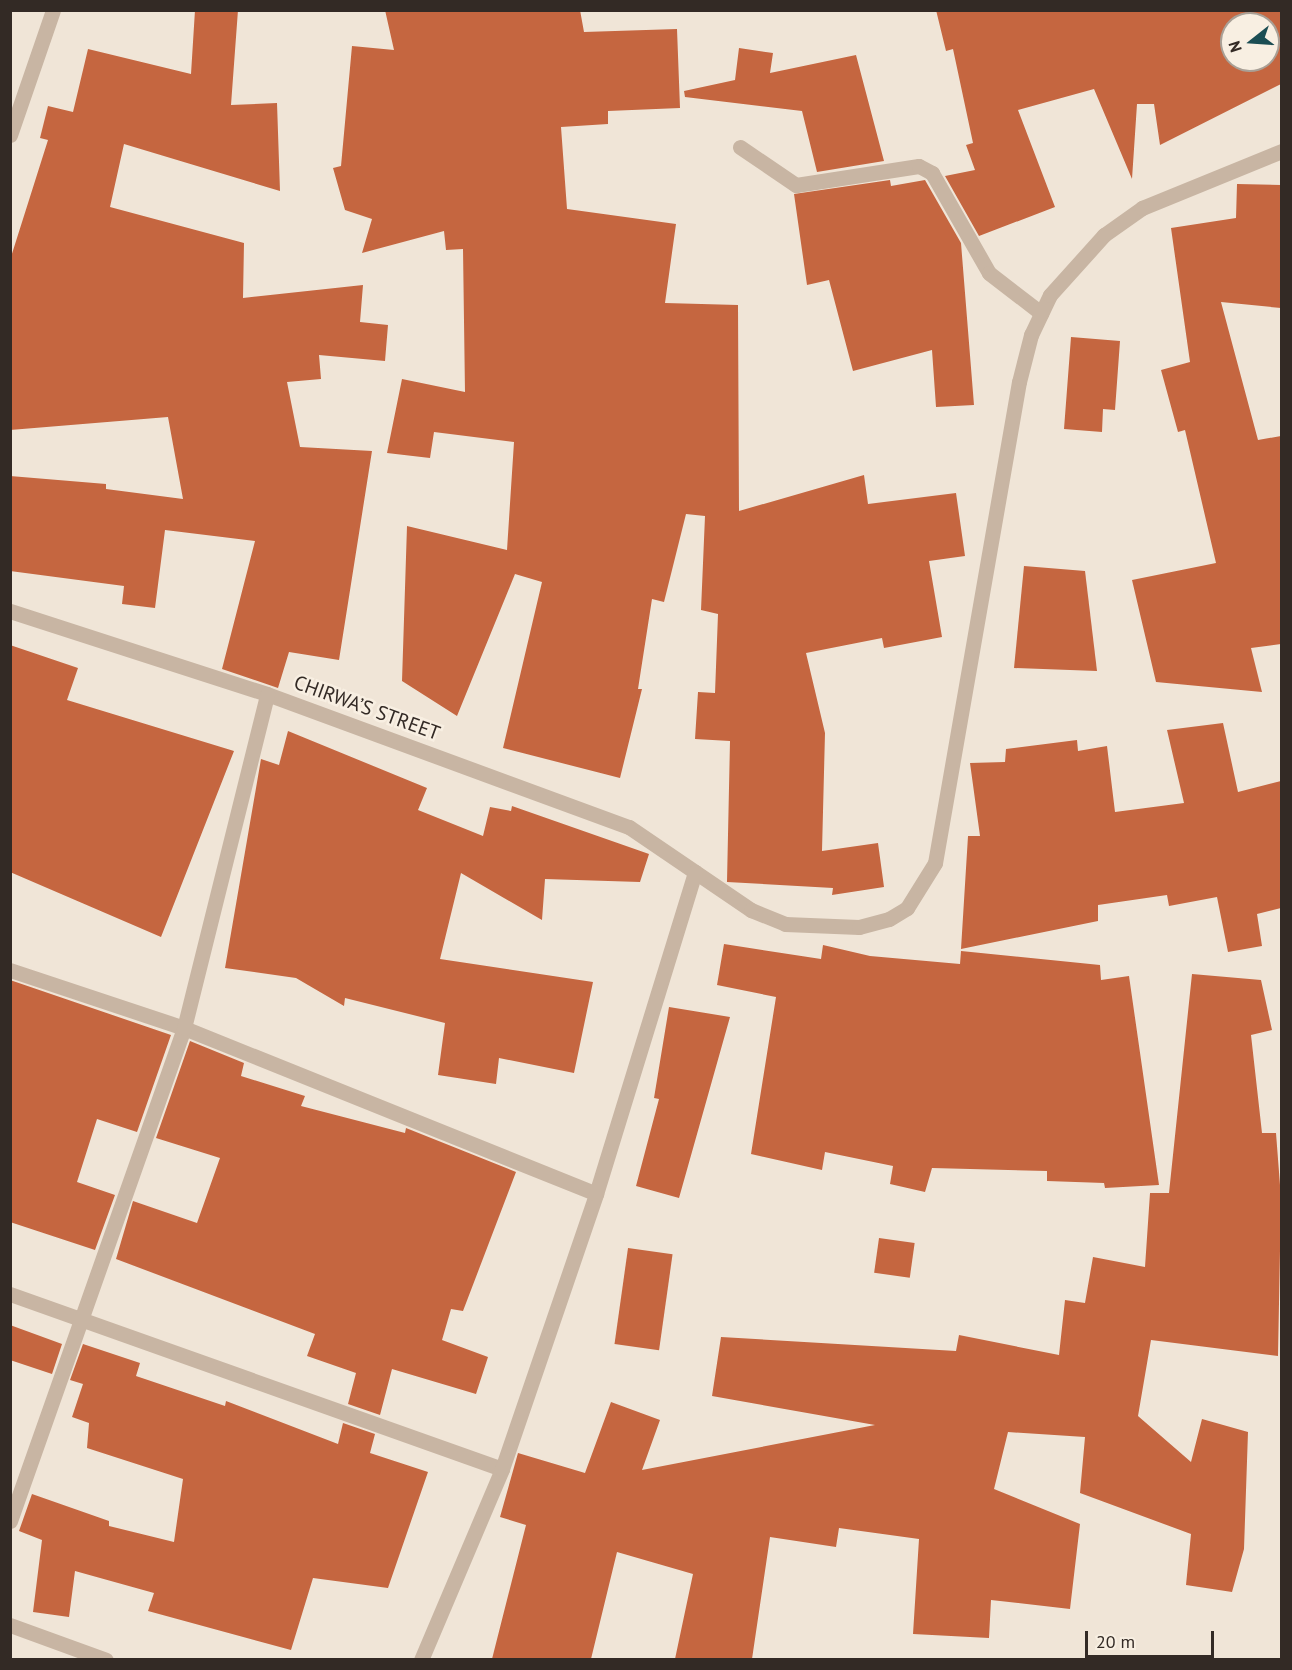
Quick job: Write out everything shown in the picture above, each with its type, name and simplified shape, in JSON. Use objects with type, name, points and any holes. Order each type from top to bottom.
[{"type":"street","points":[[10,135],[53,10]]},
{"type":"street","points":[[740,147],[796,185],[919,166],[932,173],[989,273],[1041,313]]},
{"type":"street","name":"CHIRWA’S STREET","points":[[10,611],[267,694],[629,827],[751,910],[785,924],[821,929],[889,919],[924,886],[935,863],[1019,382],[1041,313],[1076,262],[1142,208],[1281,151]]},
{"type":"street","points":[[10,1521],[184,1028],[267,694]]},
{"type":"street","points":[[421,1659],[502,1469],[596,1194],[695,872]]},
{"type":"street","points":[[10,970],[184,1028],[596,1194]]},
{"type":"street","points":[[10,1294],[502,1469]]},
{"type":"street","points":[[10,1625],[106,1659]]},
{"type":"building","points":[[195,10],[238,10],[231,105],[277,103],[280,191],[124,144],[110,207],[244,243],[243,298],[363,285],[360,322],[388,325],[385,361],[319,355],[321,379],[287,382],[300,447],[372,451],[339,660],[289,652],[278,688],[222,669],[255,541],[165,530],[155,608],[122,604],[124,586],[10,571],[10,476],[106,484],[106,489],[183,499],[168,417],[10,430],[10,260],[48,140],[40,138],[48,106],[73,112],[88,49],[191,74]]},
{"type":"building","points":[[385,10],[580,10],[584,32],[677,29],[680,108],[608,111],[608,124],[561,127],[567,209],[676,224],[665,303],[738,305],[739,511],[864,475],[868,504],[956,493],[965,556],[929,561],[942,637],[884,648],[882,638],[806,653],[825,733],[822,851],[878,843],[884,887],[832,895],[833,888],[727,882],[730,741],[695,739],[698,692],[715,693],[718,614],[701,610],[705,516],[686,514],[664,602],[652,599],[638,689],[642,689],[620,778],[503,748],[542,582],[515,574],[457,716],[402,681],[407,526],[507,550],[514,442],[434,432],[430,458],[387,453],[402,379],[465,392],[463,249],[446,250],[444,231],[362,253],[372,219],[345,210],[333,168],[341,166],[352,46],[394,50]]},
{"type":"building","points":[[936,10],[1281,10],[1281,84],[1160,145],[1154,104],[1137,104],[1132,179],[1094,89],[1018,110],[1055,207],[979,236],[945,176],[975,170],[966,145],[973,143],[953,49],[946,51]]},
{"type":"building","points":[[739,48],[773,53],[770,73],[856,55],[884,161],[817,172],[802,111],[685,97],[684,91],[735,80]]},
{"type":"building","points":[[890,180],[891,186],[925,180],[961,243],[974,405],[936,407],[932,350],[853,371],[829,280],[807,285],[794,194]]},
{"type":"building","points":[[1237,184],[1281,185],[1281,308],[1221,302],[1258,440],[1281,436],[1281,644],[1251,648],[1262,692],[1156,682],[1132,580],[1216,563],[1185,430],[1178,432],[1161,370],[1190,362],[1171,228],[1236,218]]},
{"type":"building","points":[[1071,337],[1120,341],[1115,410],[1103,409],[1102,432],[1064,429]]},
{"type":"building","points":[[1024,566],[1085,571],[1097,671],[1014,668]]},
{"type":"building","points":[[10,645],[78,668],[67,700],[234,751],[161,937],[10,872]]},
{"type":"building","points":[[1223,723],[1238,792],[1281,781],[1281,908],[1257,914],[1262,946],[1228,952],[1217,897],[1169,906],[1167,895],[1098,905],[1098,921],[961,949],[968,836],[980,836],[970,763],[1005,762],[1006,749],[1077,740],[1078,751],[1107,746],[1115,812],[1184,803],[1167,730]]},
{"type":"building","points":[[288,731],[427,788],[418,810],[483,836],[490,807],[511,811],[512,806],[649,854],[640,882],[545,879],[542,920],[461,873],[440,959],[593,982],[574,1073],[499,1058],[496,1084],[438,1075],[445,1023],[345,998],[344,1006],[296,978],[225,968],[261,759],[279,765]]},
{"type":"building","points":[[724,944],[821,959],[823,945],[870,956],[960,964],[961,951],[1100,965],[1101,980],[1129,976],[1159,1185],[1105,1188],[1104,1183],[1047,1181],[1047,1171],[932,1168],[925,1192],[890,1184],[893,1166],[825,1152],[822,1170],[751,1154],[776,997],[717,985]]},
{"type":"building","points":[[1192,974],[1261,980],[1272,1030],[1251,1035],[1262,1133],[1276,1133],[1281,1198],[1278,1356],[1151,1340],[1138,1416],[1191,1462],[1202,1419],[1248,1432],[1244,1549],[1232,1592],[1186,1585],[1191,1534],[1080,1493],[1085,1437],[1008,1432],[994,1489],[1080,1524],[1070,1609],[991,1600],[989,1638],[913,1634],[919,1539],[839,1528],[836,1547],[770,1537],[752,1659],[675,1659],[693,1574],[617,1552],[591,1659],[492,1659],[526,1525],[500,1517],[518,1453],[585,1473],[611,1402],[660,1420],[642,1470],[875,1425],[712,1396],[721,1337],[956,1351],[959,1335],[1059,1355],[1065,1300],[1085,1303],[1093,1257],[1145,1267],[1150,1193],[1169,1193]]},
{"type":"building","points":[[10,980],[171,1035],[137,1132],[97,1119],[77,1182],[115,1195],[95,1250],[10,1222]]},
{"type":"building","points":[[669,1007],[730,1017],[679,1198],[636,1186],[659,1099],[654,1098]]},
{"type":"building","points":[[190,1041],[244,1063],[241,1076],[305,1096],[301,1106],[405,1133],[406,1128],[516,1172],[463,1311],[451,1309],[442,1340],[488,1357],[476,1394],[392,1369],[380,1415],[348,1404],[356,1373],[307,1356],[315,1334],[116,1259],[133,1201],[197,1223],[220,1158],[156,1138]]},
{"type":"building","points":[[879,1238],[915,1243],[910,1278],[874,1273]]},
{"type":"building","points":[[628,1248],[673,1254],[659,1350],[615,1344]]},
{"type":"building","points":[[10,1325],[62,1344],[52,1374],[10,1360]]},
{"type":"building","points":[[83,1344],[140,1363],[136,1376],[225,1406],[226,1401],[338,1444],[343,1423],[375,1434],[370,1453],[428,1472],[388,1588],[313,1578],[291,1650],[148,1611],[154,1593],[75,1571],[69,1617],[33,1612],[42,1540],[19,1531],[32,1494],[109,1521],[109,1526],[174,1542],[183,1479],[87,1448],[89,1423],[72,1417],[83,1384],[70,1380]]}]
